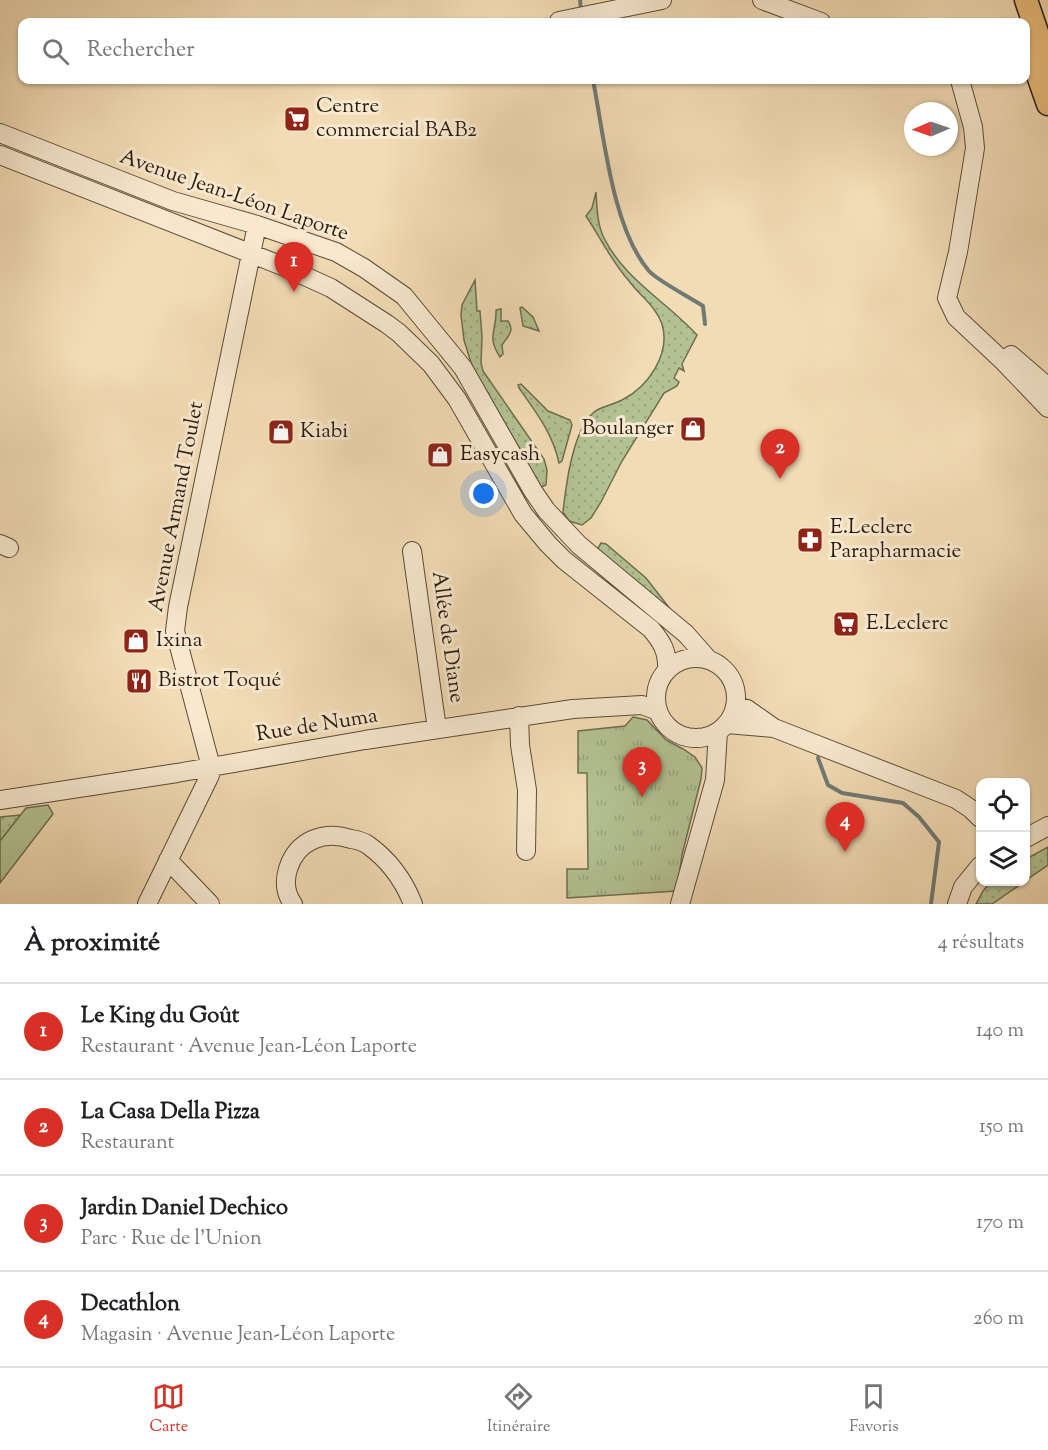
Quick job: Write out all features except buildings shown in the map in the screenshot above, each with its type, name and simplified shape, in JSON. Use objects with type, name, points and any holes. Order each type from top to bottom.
[{"type":"main road","points":[[1030,24],[1048,64]]},
{"type":"main road","points":[[1030,52],[1048,104]]},
{"type":"street","points":[[577,18],[662,0]]},
{"type":"street","points":[[762,0],[810,18]]},
{"type":"street","points":[[961,84],[973,127],[975,148],[958,252],[947,298],[956,316],[1048,408]]},
{"type":"street","name":"Avenue Jean-Léon Laporte","points":[[0,133],[173,201],[257,225],[336,252],[404,296],[463,368],[533,491],[551,516],[579,545],[686,634],[708,659]]},
{"type":"street","name":"Avenue Jean-Léon Laporte","points":[[0,155],[285,267],[347,297],[399,333],[431,364],[457,399],[523,514],[564,560],[651,629],[663,643],[668,659],[667,670]]},
{"type":"street","name":"Avenue Armand Toulet","points":[[211,767],[175,631],[186,567],[257,225]]},
{"type":"street","points":[[956,316],[1017,359],[1048,387]]},
{"type":"street","points":[[1017,359],[1025,384]]},
{"type":"street","name":"Allée de Diane","points":[[412,551],[437,729]]},
{"type":"street","points":[[680,904],[715,780],[723,728],[735,706],[736,696],[727,672],[708,659],[686,658],[667,670],[659,681],[652,704],[668,727],[677,734],[688,738],[700,738],[723,728],[774,728]]},
{"type":"street","name":"Rue de Numa","points":[[0,800],[519,716],[573,709],[652,704]]},
{"type":"street","points":[[735,706],[747,709],[774,728],[956,799],[976,813]]},
{"type":"street","points":[[519,716],[520,745],[527,790],[526,851]]},
{"type":"street","points":[[700,738],[716,770]]},
{"type":"street","points":[[147,904],[210,775],[211,767]]},
{"type":"street","points":[[1030,836],[1048,826]]},
{"type":"street","points":[[293,904],[286,891],[285,880],[289,866],[297,851],[306,842],[321,835],[347,837],[366,843],[399,876],[413,904]]},
{"type":"street","points":[[168,860],[210,904]]},
{"type":"street","points":[[957,904],[963,887],[976,872]]},
{"type":"green space","points":[[596,192],[600,227],[613,253],[635,278],[697,335],[682,364],[684,371],[679,368],[674,378],[679,382],[677,386],[664,393],[622,461],[601,502],[591,518],[582,525],[569,521],[563,512],[571,462],[579,436],[593,413],[632,394],[648,378],[660,358],[664,335],[656,312],[617,266],[586,216],[592,208]]},
{"type":"green space","points":[[475,280],[477,311],[480,311],[483,371],[544,459],[547,470],[546,485],[541,487],[472,366],[464,340],[461,315],[462,305]]},
{"type":"green space","points":[[522,307],[533,317],[539,331],[523,326],[520,308]]},
{"type":"green space","points":[[501,309],[501,321],[508,321],[511,328],[502,345],[503,354],[500,357],[493,338],[496,310]]},
{"type":"green space","points":[[521,384],[548,411],[570,420],[572,425],[562,461],[559,463],[548,433],[519,388],[518,385]]},
{"type":"green space","points":[[601,543],[606,544],[646,578],[671,610],[601,554],[598,548]]},
{"type":"green space","points":[[633,717],[647,720],[666,740],[695,757],[702,768],[682,855],[677,891],[567,898],[567,869],[588,869],[587,773],[578,773],[578,731],[625,726]]},
{"type":"green space","points":[[48,805],[53,814],[0,883],[0,841],[26,808]]},
{"type":"green space","points":[[21,815],[0,841],[0,817]]},
{"type":"green space","points":[[1048,847],[1048,865],[1030,877],[1030,857]]},
{"type":"green space","points":[[987,886],[1018,886],[992,904],[976,904]]},
{"type":"waterway","points":[[580,0],[581,10]]},
{"type":"waterway","points":[[594,84],[611,180],[626,231],[636,253],[653,275],[703,306],[705,324]]},
{"type":"waterway","points":[[818,758],[828,785],[842,793],[903,803],[919,817],[939,842],[931,904]]},
{"type":"place","name":"Centre commercial BAB2","points":[[297,119]]},
{"type":"place","name":"Le King du Goût","points":[[294,292]]},
{"type":"place","name":"Boulanger","points":[[693,429]]},
{"type":"place","name":"Kiabi","points":[[281,432]]},
{"type":"place","name":"Easycash","points":[[440,455]]},
{"type":"place","name":"La Casa Della Pizza","points":[[780,479]]},
{"type":"place","name":"E.Leclerc Parapharmacie","points":[[810,540]]},
{"type":"place","name":"E.Leclerc","points":[[846,624]]},
{"type":"place","name":"Ixina","points":[[136,641]]},
{"type":"place","name":"Bistrot Toqué","points":[[139,681]]},
{"type":"place","name":"Jardin Daniel Dechico","points":[[642,797]]},
{"type":"place","name":"Decathlon","points":[[845,852]]}]
